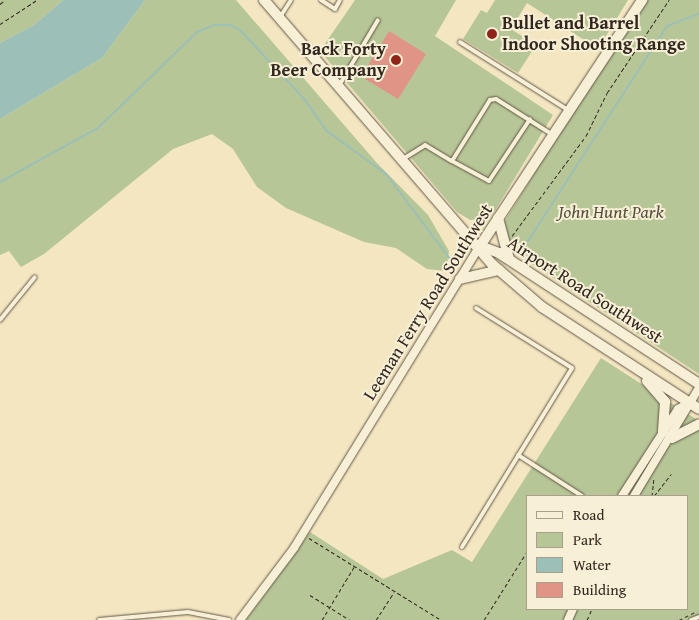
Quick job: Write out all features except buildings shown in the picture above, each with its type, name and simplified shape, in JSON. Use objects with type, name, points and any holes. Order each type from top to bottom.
[{"type":"street","points":[[264,0],[400,162],[480,246]]},
{"type":"street","name":"Leeman Ferry Road Southwest","points":[[240,620],[302,534],[480,246],[642,0]]},
{"type":"street","points":[[498,218],[509,259]]},
{"type":"street","name":"Airport Road Southwest","points":[[480,246],[509,259],[696,392],[699,409]]},
{"type":"street","name":"Airport Road Southwest","points":[[480,246],[499,270],[542,306],[636,369],[696,392]]},
{"type":"street","points":[[460,279],[499,270]]},
{"type":"street","points":[[636,369],[665,402],[667,435]]},
{"type":"street","points":[[635,495],[667,435],[678,409],[696,392]]},
{"type":"street","points":[[623,495],[667,435],[699,424]]},
{"type":"lane","points":[[279,18],[291,0]]},
{"type":"lane","points":[[321,0],[335,9],[340,0]]},
{"type":"lane","points":[[338,88],[378,20]]},
{"type":"lane","points":[[460,42],[569,111]]},
{"type":"lane","points":[[452,160],[490,100],[506,103],[553,134]]},
{"type":"lane","points":[[400,162],[425,145],[490,181],[530,119]]},
{"type":"lane","points":[[0,320],[35,277]]},
{"type":"lane","points":[[462,547],[572,368],[476,308]]},
{"type":"lane","points":[[518,455],[580,495]]},
{"type":"lane","points":[[99,620],[188,612],[229,620]]},
{"type":"lane","points":[[691,620],[699,618]]},
{"type":"path","points":[[0,4],[5,0]]},
{"type":"path","points":[[0,24],[37,0]]},
{"type":"path","points":[[509,240],[586,136],[607,92],[669,0]]},
{"type":"path","points":[[653,495],[657,472]]},
{"type":"path","points":[[654,495],[671,474]]},
{"type":"path","points":[[302,534],[441,620]]},
{"type":"path","points":[[484,619],[526,553]]},
{"type":"path","points":[[322,620],[355,567]]},
{"type":"path","points":[[376,620],[394,591]]},
{"type":"path","points":[[310,595],[350,620]]},
{"type":"path","points":[[678,620],[699,611]]},
{"type":"path","points":[[349,614],[350,620]]},
{"type":"green space","points":[[0,0],[63,0],[34,25],[0,43]]},
{"type":"green space","points":[[145,0],[236,0],[376,162],[428,215],[449,251],[446,271],[427,269],[396,248],[364,242],[286,208],[257,187],[233,149],[212,134],[173,149],[44,254],[21,267],[9,251],[0,255],[0,119],[102,58]]},
{"type":"green space","points":[[355,0],[456,0],[435,36],[553,115],[494,212],[485,219],[470,220],[457,212],[320,51]]},
{"type":"green space","points":[[495,0],[628,0],[598,49],[527,3],[511,29],[536,45],[518,73],[463,39],[481,10],[487,13]]},
{"type":"green space","name":"John Hunt Park","points":[[641,0],[699,0],[699,374],[512,251],[503,224]]},
{"type":"green space","points":[[601,358],[699,421],[699,620],[246,620],[310,532],[383,579],[452,550],[472,562]]},
{"type":"water","points":[[63,0],[145,0],[102,58],[0,119],[0,43],[34,25]]},
{"type":"waterway","points":[[528,241],[667,26],[699,14]]},
{"type":"waterway","points":[[0,182],[98,128],[197,32],[214,25],[231,25],[240,30],[305,100],[327,131],[386,174],[456,267]]},
{"type":"place","name":"Bullet and Barrel Indoor Shooting Range","points":[[492,34]]},
{"type":"place","name":"Back Forty Beer Company","points":[[396,60]]}]
